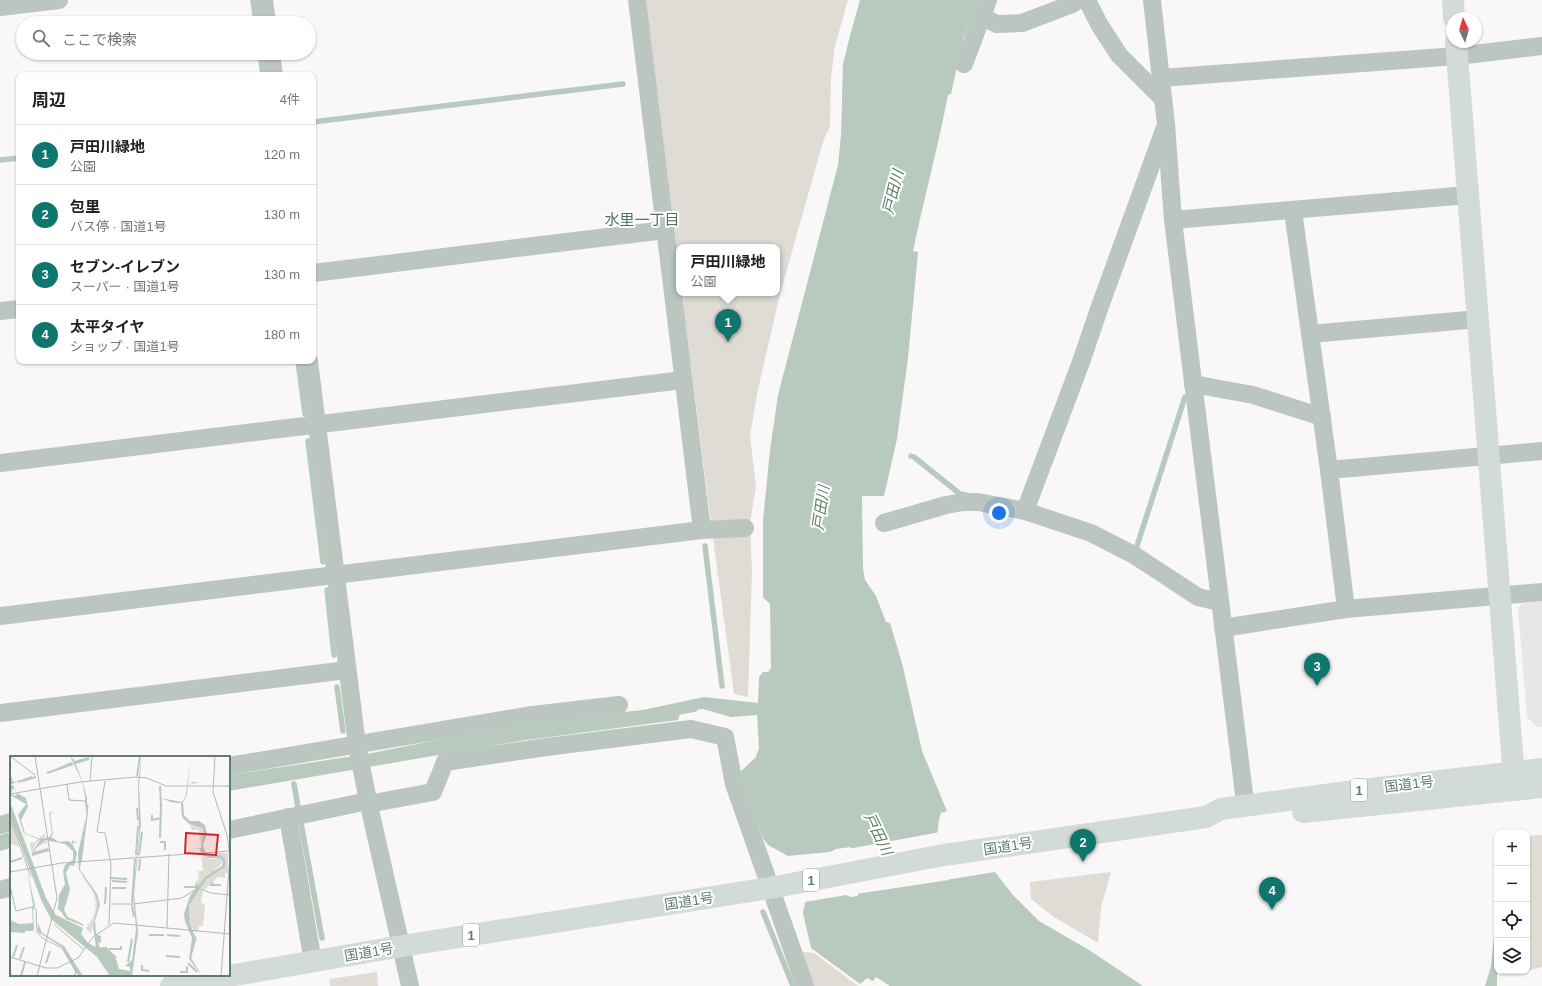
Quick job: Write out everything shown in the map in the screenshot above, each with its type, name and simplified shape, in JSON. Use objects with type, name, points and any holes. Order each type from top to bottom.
[{"type":"main road","points":[[1453,0],[1454,12]]},
{"type":"main road","points":[[1457,49],[1515,781]]},
{"type":"main road","name":"国道1号","points":[[1206,817],[1222,821],[1384,804],[1515,781],[1542,769]]},
{"type":"main road","name":"国道1号","points":[[171,986],[402,946],[770,888],[944,855],[1206,817],[1222,809],[1354,791],[1515,781],[1542,787]]},
{"type":"main road","name":"1","points":[[1384,804],[1396,809],[1542,796]]},
{"type":"street","points":[[0,7],[60,0]]},
{"type":"street","points":[[264,0],[266,16]]},
{"type":"street","points":[[637,0],[702,530]]},
{"type":"street","points":[[964,64],[988,0]]},
{"type":"street","points":[[982,17],[997,24],[1022,23],[1072,4],[1078,0]]},
{"type":"street","points":[[1087,0],[1118,56],[1163,99]]},
{"type":"street","points":[[1152,0],[1166,124],[1173,220],[1219,602],[1244,794]]},
{"type":"street","points":[[1161,78],[1457,49],[1542,46]]},
{"type":"street","points":[[272,60],[274,72]]},
{"type":"street","points":[[1024,511],[1081,362],[1166,124]]},
{"type":"street","points":[[1173,220],[1468,195]]},
{"type":"street","points":[[1293,211],[1322,417],[1346,609]]},
{"type":"street","points":[[316,273],[665,230]]},
{"type":"street","points":[[0,311],[16,309]]},
{"type":"street","points":[[1310,334],[1478,319]]},
{"type":"street","points":[[309,364],[357,748],[410,986]]},
{"type":"street","points":[[0,463],[683,380]]},
{"type":"street","points":[[1193,384],[1253,395],[1322,417]]},
{"type":"street","points":[[1329,470],[1542,451]]},
{"type":"street","points":[[884,524],[946,505],[963,502],[978,502],[1024,511],[1091,533],[1134,555],[1198,597],[1219,602]]},
{"type":"street","points":[[0,616],[702,530],[745,528]]},
{"type":"street","points":[[1223,628],[1346,609],[1542,592]]},
{"type":"street","points":[[0,713],[348,670]]},
{"type":"street","points":[[230,766],[357,748],[532,715],[619,705]]},
{"type":"street","points":[[230,830],[368,802],[433,792],[445,762],[546,747],[691,729],[725,737],[734,784],[805,986]]},
{"type":"street","points":[[288,817],[313,962]]},
{"type":"street","points":[[0,825],[10,822]]},
{"type":"street","points":[[0,890],[10,887]]},
{"type":"shaded area","points":[[645,0],[848,0],[835,46],[831,78],[830,126],[823,142],[780,294],[780,244],[676,244],[676,248]]},
{"type":"shaded area","points":[[682,296],[780,296],[758,389],[750,436],[756,486],[750,523],[752,571],[748,697],[734,694]]},
{"type":"shaded area","points":[[1542,601],[1542,727],[1537,727],[1527,717],[1518,608],[1522,603]]},
{"type":"shaded area","points":[[1542,835],[1542,967],[1530,970],[1530,866],[1530,836]]},
{"type":"shaded area","points":[[1111,872],[1101,907],[1098,943],[1054,917],[1031,899],[1030,882]]},
{"type":"shaded area","points":[[797,951],[814,953],[858,986],[809,986]]},
{"type":"shaded area","points":[[377,972],[378,986],[330,986],[329,979]]},
{"type":"water","name":"戸田川","points":[[860,0],[979,0],[963,40],[951,94],[948,95],[913,251],[918,252],[908,358],[897,439],[884,496],[862,496],[863,568],[865,580],[876,596],[886,622],[890,623],[902,663],[922,751],[947,811],[941,813],[938,828],[939,856],[943,873],[946,880],[995,872],[1012,894],[1039,921],[1089,950],[1143,986],[890,986],[876,977],[873,981],[867,978],[860,984],[811,948],[803,913],[805,902],[846,895],[851,897],[858,896],[851,847],[836,849],[830,852],[788,856],[768,845],[763,838],[742,784],[741,771],[756,757],[759,748],[757,715],[731,717],[703,709],[681,711],[678,720],[526,740],[230,791],[230,775],[367,754],[528,722],[643,710],[704,697],[758,703],[759,677],[763,672],[768,672],[771,668],[770,604],[763,597],[763,521],[770,450],[778,395],[838,165],[841,135],[843,64]]},
{"type":"water","points":[[10,832],[10,848],[0,851],[0,835]]},
{"type":"water","points":[[1494,938],[1494,974],[1497,974],[1497,986],[1485,986],[1491,966]]},
{"type":"pier","points":[[940,832],[944,873],[949,880],[856,894],[848,849]]},
{"type":"waterway","points":[[253,0],[255,16]]},
{"type":"waterway","points":[[261,60],[263,72]]},
{"type":"waterway","points":[[316,122],[623,84]]},
{"type":"waterway","points":[[0,160],[16,158]]},
{"type":"waterway","points":[[298,364],[305,414]]},
{"type":"waterway","points":[[1135,552],[1185,397]]},
{"type":"waterway","points":[[308,441],[323,562]]},
{"type":"waterway","points":[[911,456],[960,494],[966,495]]},
{"type":"waterway","points":[[705,546],[722,686]]},
{"type":"waterway","points":[[327,590],[334,655]]},
{"type":"waterway","points":[[337,687],[343,731]]},
{"type":"waterway","points":[[673,713],[695,709]]},
{"type":"waterway","points":[[294,784],[298,807]]},
{"type":"waterway","points":[[301,823],[322,938]]},
{"type":"waterway","points":[[763,912],[793,986]]},
{"type":"place","name":"戸田川緑地","points":[[728,342]]},
{"type":"place","name":"セブン-イレブン","points":[[1317,686]]},
{"type":"place","name":"包里","points":[[1083,862]]},
{"type":"place","name":"太平タイヤ","points":[[1272,910]]},
{"type":"district","name":"水里一丁目","points":[[642,220]]}]
